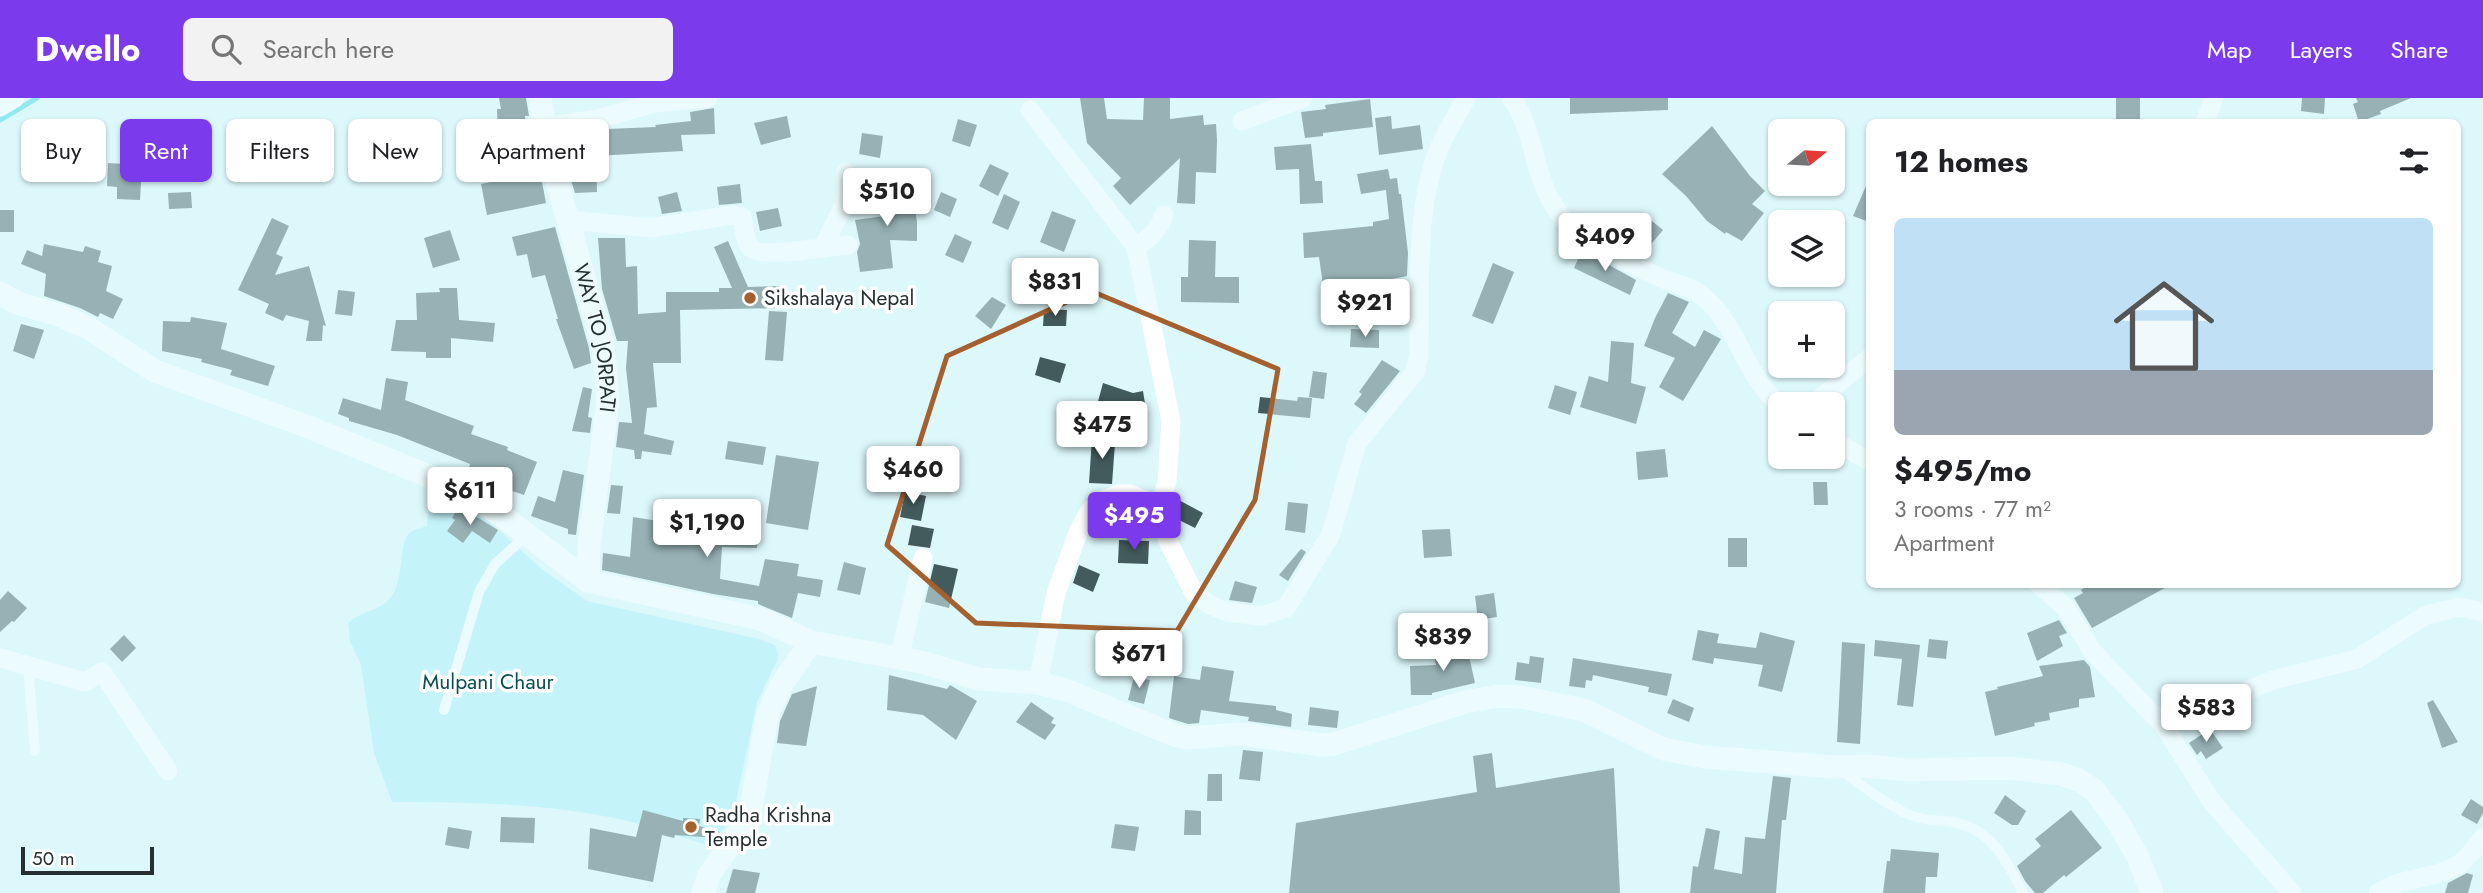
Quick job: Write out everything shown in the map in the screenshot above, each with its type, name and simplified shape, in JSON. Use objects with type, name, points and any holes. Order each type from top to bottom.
[{"type":"street","points":[[0,107],[15,98]]},
{"type":"street","name":"WAY TO JORPATI","points":[[540,98],[544,119]]},
{"type":"street","points":[[592,119],[654,103],[708,98]]},
{"type":"street","points":[[1242,121],[1303,98]]},
{"type":"street","points":[[1511,98],[1524,119],[1543,184],[1566,223],[1590,240],[1668,281],[1690,288],[1708,300],[1737,338],[1769,392]]},
{"type":"street","points":[[2206,119],[2214,98]]},
{"type":"street","points":[[1030,110],[1136,247],[1171,421],[1167,481],[1160,506],[1167,539],[1193,591],[1208,604],[1227,612],[1262,616],[1286,608],[1331,534],[1357,443],[1415,372],[1419,355],[1422,235],[1428,185],[1437,154],[1464,99]]},
{"type":"street","points":[[824,246],[832,225],[842,214],[848,194],[845,172]]},
{"type":"street","name":"WAY TO JORPATI","points":[[558,182],[603,345],[608,401],[589,546],[588,581]]},
{"type":"street","points":[[569,220],[650,228],[733,215],[742,217],[749,247],[756,252],[779,253],[848,245]]},
{"type":"street","points":[[1136,247],[1151,237],[1160,226],[1164,215]]},
{"type":"street","points":[[0,293],[17,303],[59,315],[90,330],[155,371],[318,430],[446,483],[505,518],[588,581],[761,619],[811,642],[921,662],[979,680],[1038,683],[1066,690],[1156,729],[1187,738],[1240,734],[1323,745],[1334,744],[1465,702],[1499,696],[1521,697],[1584,710],[1623,727],[1646,742],[1684,754],[1835,767],[1866,766],[1907,770],[2006,768],[2060,774],[2079,780],[2095,791],[2138,856],[2152,893]]},
{"type":"street","points":[[1828,392],[1866,360]]},
{"type":"street","points":[[1845,447],[1866,459]]},
{"type":"street","points":[[1038,683],[1056,593],[1079,530],[1089,512],[1098,502],[1119,494],[1130,494],[1160,506]]},
{"type":"street","points":[[899,658],[923,558]]},
{"type":"street","points":[[2043,588],[2065,607],[2093,652],[2164,726],[2212,802],[2291,893]]},
{"type":"street","points":[[2164,726],[2273,680],[2357,659],[2426,615],[2459,607],[2483,612]]},
{"type":"street","points":[[703,893],[709,875],[743,826],[752,802],[767,717],[780,687],[811,642]]},
{"type":"street","points":[[0,658],[85,682],[102,672],[168,771]]},
{"type":"street","points":[[2378,893],[2391,884],[2447,871],[2463,861],[2483,838]]},
{"type":"lane","points":[[444,710],[479,592],[495,564],[526,536]]},
{"type":"lane","points":[[28,665],[35,751]]},
{"type":"lane","points":[[1835,767],[1892,806],[1912,816],[1934,822],[1953,822],[1980,833],[1996,845],[2022,893]]},
{"type":"highlighted area","points":[[1091,291],[1278,369],[1255,500],[1177,631],[976,623],[887,545],[947,356]]},
{"type":"green space","name":"Mulpani Chaur","points":[[431,486],[472,506],[543,570],[587,601],[759,639],[775,645],[777,661],[757,702],[732,821],[707,845],[619,819],[563,810],[477,803],[392,802],[374,753],[361,665],[350,641],[348,623],[386,603],[395,590],[407,536],[427,526]]},
{"type":"building","points":[[499,98],[526,98],[529,116],[525,116],[525,119],[497,119],[497,109],[501,109]]},
{"type":"building","points":[[1080,98],[1104,98],[1107,119],[1143,120],[1144,98],[1170,98],[1170,119],[1203,115],[1204,125],[1216,124],[1216,173],[1196,172],[1195,204],[1177,203],[1180,158],[1130,205],[1113,186],[1121,178],[1087,143]]},
{"type":"building","points":[[1570,98],[1668,98],[1668,110],[1570,114]]},
{"type":"building","points":[[2116,98],[2140,98],[2140,119],[2116,119]]},
{"type":"building","points":[[2302,98],[2325,98],[2324,114],[2301,111]]},
{"type":"building","points":[[2356,98],[2411,98],[2367,119],[2358,119],[2353,104],[2358,102]]},
{"type":"building","points":[[1370,99],[1373,127],[1305,138],[1301,112],[1326,109],[1325,105]]},
{"type":"building","points":[[714,108],[715,134],[681,135],[683,151],[609,155],[609,129],[656,127],[655,125],[691,121],[690,112]]},
{"type":"building","points":[[787,116],[791,137],[761,145],[754,123]]},
{"type":"building","points":[[1391,116],[1392,129],[1420,125],[1423,149],[1379,155],[1375,118]]},
{"type":"building","points":[[958,119],[977,125],[970,147],[952,141]]},
{"type":"building","points":[[1712,126],[1750,176],[1765,191],[1752,204],[1764,213],[1742,241],[1726,232],[1725,234],[1707,221],[1686,196],[1662,174]]},
{"type":"building","points":[[862,133],[883,136],[880,158],[859,154]]},
{"type":"building","points":[[1311,144],[1315,181],[1322,181],[1323,203],[1300,204],[1299,169],[1276,170],[1274,147]]},
{"type":"building","points":[[108,163],[120,164],[120,182],[141,182],[140,200],[117,199],[117,187],[107,186]]},
{"type":"building","points":[[990,164],[1009,173],[998,196],[979,186]]},
{"type":"building","points":[[1388,169],[1390,179],[1397,178],[1401,194],[1408,253],[1407,276],[1324,292],[1319,257],[1304,258],[1303,233],[1373,226],[1373,222],[1389,219],[1386,190],[1361,194],[1357,174]]},
{"type":"building","points":[[910,178],[917,241],[890,240],[893,268],[860,272],[857,252],[860,244],[855,220],[892,215],[887,181]]},
{"type":"building","points":[[542,182],[546,203],[487,215],[481,184]]},
{"type":"building","points":[[572,182],[597,182],[597,192],[575,193]]},
{"type":"building","points":[[740,184],[742,203],[719,205],[717,187]]},
{"type":"building","points":[[1866,186],[1866,221],[1853,216]]},
{"type":"building","points":[[191,192],[192,208],[169,209],[168,193]]},
{"type":"building","points":[[677,192],[682,211],[662,214],[658,197]]},
{"type":"building","points":[[941,192],[957,199],[950,217],[934,210]]},
{"type":"building","points":[[1004,194],[1020,202],[1008,230],[992,223]]},
{"type":"building","points":[[778,208],[782,226],[760,231],[756,212]]},
{"type":"building","points":[[0,210],[14,210],[14,232],[0,232]]},
{"type":"building","points":[[1052,211],[1076,220],[1064,252],[1040,242]]},
{"type":"building","points":[[1647,217],[1663,230],[1646,250],[1631,237]]},
{"type":"building","points":[[272,218],[289,226],[276,254],[283,257],[275,275],[309,266],[326,326],[323,325],[322,341],[306,341],[309,321],[286,315],[283,321],[265,313],[269,304],[238,290]]},
{"type":"building","points":[[555,227],[589,348],[591,363],[574,369],[556,319],[545,275],[532,278],[527,254],[517,256],[512,237]]},
{"type":"building","points":[[450,230],[460,260],[433,268],[424,238]]},
{"type":"building","points":[[955,234],[972,242],[963,263],[945,255]]},
{"type":"building","points":[[598,238],[625,238],[626,267],[637,266],[638,314],[666,312],[666,292],[719,292],[719,288],[732,288],[714,247],[728,241],[748,287],[780,286],[781,308],[680,310],[681,363],[653,363],[657,407],[647,408],[644,434],[674,441],[671,455],[642,451],[641,459],[635,459],[634,450],[616,447],[619,422],[632,423],[626,368],[628,341],[617,341],[602,289]]},
{"type":"building","points":[[1189,240],[1216,241],[1215,277],[1239,277],[1239,303],[1181,302],[1181,277],[1188,277]]},
{"type":"building","points":[[44,244],[83,252],[85,246],[101,251],[98,262],[112,266],[106,291],[123,299],[113,319],[100,313],[98,317],[44,296],[46,274],[21,264],[27,250],[42,256]]},
{"type":"building","points":[[1582,250],[1636,280],[1630,295],[1574,268]]},
{"type":"building","points":[[1493,263],[1514,272],[1493,324],[1472,316]]},
{"type":"building","points":[[439,288],[457,288],[459,320],[495,323],[493,342],[451,338],[451,358],[426,358],[426,352],[391,351],[396,320],[417,320],[416,293],[440,292]]},
{"type":"building","points":[[338,290],[355,292],[352,316],[335,314]]},
{"type":"building","points":[[1668,293],[1689,302],[1672,333],[1695,347],[1704,330],[1721,339],[1683,401],[1659,387],[1675,358],[1644,346]]},
{"type":"building","points":[[992,297],[1006,305],[991,329],[975,316]]},
{"type":"building","points":[[1044,309],[1067,310],[1066,326],[1043,326]]},
{"type":"building","points":[[769,311],[787,312],[783,361],[765,360]]},
{"type":"building","points":[[191,317],[227,323],[221,349],[275,366],[268,386],[230,375],[232,370],[201,362],[202,359],[162,351],[163,321],[190,322]]},
{"type":"building","points":[[21,324],[44,330],[34,359],[13,351]]},
{"type":"building","points":[[1351,329],[1379,330],[1379,348],[1350,347]]},
{"type":"building","points":[[1611,341],[1634,343],[1631,383],[1646,387],[1636,424],[1580,407],[1589,376],[1608,382]]},
{"type":"building","points":[[1040,357],[1066,364],[1060,383],[1035,375]]},
{"type":"building","points":[[1382,360],[1400,371],[1366,413],[1354,404],[1362,394],[1359,392]]},
{"type":"building","points":[[1313,371],[1327,373],[1324,399],[1309,397]]},
{"type":"building","points":[[386,378],[408,382],[405,400],[474,426],[471,434],[508,447],[507,450],[537,462],[524,495],[467,475],[470,464],[397,435],[349,421],[349,418],[338,414],[343,398],[381,410]]},
{"type":"building","points":[[1103,383],[1133,393],[1143,391],[1146,410],[1126,414],[1097,405]]},
{"type":"building","points":[[1555,385],[1577,392],[1570,415],[1548,408]]},
{"type":"building","points":[[583,387],[592,389],[588,417],[592,418],[590,433],[572,431]]},
{"type":"building","points":[[1260,397],[1297,401],[1298,397],[1312,398],[1310,418],[1258,413]]},
{"type":"building","points":[[1092,438],[1109,439],[1109,442],[1115,443],[1112,484],[1089,483]]},
{"type":"building","points":[[728,441],[766,447],[763,465],[725,459]]},
{"type":"building","points":[[1665,449],[1668,477],[1638,480],[1636,452]]},
{"type":"building","points":[[776,455],[819,462],[808,530],[766,523]]},
{"type":"building","points":[[563,470],[584,475],[576,535],[568,534],[568,529],[531,516],[538,496],[555,502]]},
{"type":"building","points":[[1813,482],[1827,482],[1828,505],[1814,505]]},
{"type":"building","points":[[611,485],[623,486],[620,514],[607,513]]},
{"type":"building","points":[[905,492],[926,496],[921,521],[900,517]]},
{"type":"building","points":[[1175,498],[1203,513],[1195,528],[1175,518]]},
{"type":"building","points":[[697,499],[719,503],[716,522],[758,524],[757,548],[722,547],[720,579],[759,586],[765,559],[799,564],[797,576],[823,580],[820,597],[798,593],[792,618],[758,604],[758,601],[602,570],[603,553],[630,557],[633,517],[671,523],[673,514],[694,518]]},
{"type":"building","points":[[1288,502],[1308,504],[1305,533],[1285,530]]},
{"type":"building","points":[[459,506],[498,530],[490,543],[472,531],[463,543],[447,531],[455,520],[452,518]]},
{"type":"building","points":[[1108,511],[1114,514],[1104,538],[1092,532],[1099,519]]},
{"type":"building","points":[[912,525],[934,529],[930,548],[908,545]]},
{"type":"building","points":[[1450,529],[1452,556],[1424,558],[1422,530]]},
{"type":"building","points":[[1728,538],[1747,538],[1747,567],[1728,567]]},
{"type":"building","points":[[1119,540],[1149,541],[1148,564],[1118,563]]},
{"type":"building","points":[[1301,549],[1306,552],[1288,581],[1279,575]]},
{"type":"building","points":[[844,562],[866,568],[860,595],[837,590]]},
{"type":"building","points":[[934,564],[958,569],[949,608],[925,602]]},
{"type":"building","points":[[1079,565],[1100,574],[1093,592],[1073,583]]},
{"type":"building","points":[[1235,581],[1257,587],[1252,603],[1229,600]]},
{"type":"building","points":[[2165,588],[2092,628],[2074,598],[2083,593],[2081,590]]},
{"type":"building","points":[[8,591],[27,608],[0,632],[0,600]]},
{"type":"building","points":[[1494,593],[1497,617],[1478,620],[1475,596]]},
{"type":"building","points":[[2059,620],[2067,633],[2059,636],[2063,646],[2037,661],[2027,633]]},
{"type":"building","points":[[1698,630],[1719,634],[1717,643],[1756,648],[1760,632],[1795,641],[1782,692],[1758,686],[1763,665],[1714,658],[1713,664],[1692,660]]},
{"type":"building","points":[[124,635],[136,648],[122,662],[110,649]]},
{"type":"building","points":[[1929,639],[1948,641],[1946,659],[1927,657]]},
{"type":"building","points":[[1875,640],[1920,645],[1913,707],[1897,705],[1902,659],[1874,656]]},
{"type":"building","points":[[1842,642],[1865,644],[1860,744],[1837,742]]},
{"type":"building","points":[[1467,647],[1475,683],[1432,695],[1411,695],[1410,666],[1436,665],[1434,655]]},
{"type":"building","points":[[1530,656],[1544,658],[1541,683],[1515,680],[1517,662],[1529,664]]},
{"type":"building","points":[[1573,658],[1672,674],[1667,696],[1648,692],[1649,687],[1593,675],[1592,681],[1586,680],[1585,688],[1569,686]]},
{"type":"building","points":[[2084,660],[2090,667],[2095,697],[2079,699],[2079,707],[2049,713],[2050,720],[2034,723],[2035,726],[1995,736],[1985,692],[2043,676],[2039,666]]},
{"type":"building","points":[[1202,666],[1234,671],[1229,701],[1276,706],[1276,710],[1292,714],[1291,727],[1201,710],[1199,723],[1188,724],[1169,718],[1174,676],[1200,680]]},
{"type":"building","points":[[889,675],[947,689],[950,685],[977,701],[956,740],[923,715],[887,710]]},
{"type":"building","points":[[1134,677],[1150,680],[1144,704],[1128,700]]},
{"type":"building","points":[[817,686],[806,746],[777,743],[780,721],[792,694]]},
{"type":"building","points":[[1673,699],[1694,708],[1689,722],[1667,713]]},
{"type":"building","points":[[2433,700],[2458,742],[2442,748],[2427,703]]},
{"type":"building","points":[[1031,702],[1054,718],[1051,723],[1056,725],[1045,740],[1016,722]]},
{"type":"building","points":[[1310,707],[1339,711],[1337,728],[1308,725]]},
{"type":"building","points":[[2210,729],[2223,748],[2206,759],[2201,751],[2197,755],[2189,743]]},
{"type":"building","points":[[1243,750],[1263,752],[1260,781],[1239,779]]},
{"type":"building","points":[[1492,753],[1496,788],[1614,768],[1620,893],[1289,893],[1296,823],[1477,792],[1473,756]]},
{"type":"building","points":[[1208,774],[1222,774],[1222,801],[1207,801]]},
{"type":"building","points":[[1773,776],[1791,778],[1786,820],[1782,820],[1776,893],[1690,893],[1693,866],[1698,867],[1706,828],[1720,831],[1714,869],[1742,874],[1745,837],[1765,839]]},
{"type":"building","points":[[2005,795],[2026,811],[2018,825],[2012,825],[1994,813]]},
{"type":"building","points":[[2471,799],[2483,807],[2477,824],[2461,815]]},
{"type":"building","points":[[643,810],[683,821],[683,818],[700,819],[699,826],[720,832],[720,835],[718,838],[675,835],[674,838],[662,835],[653,882],[588,869],[590,828],[636,837]]},
{"type":"building","points":[[1185,810],[1201,811],[1201,835],[1184,835]]},
{"type":"building","points":[[2071,810],[2102,848],[2043,893],[2035,893],[2017,866],[2041,846],[2035,839]]},
{"type":"building","points":[[501,817],[535,818],[534,843],[500,842]]},
{"type":"building","points":[[1115,824],[1139,827],[1135,851],[1111,848]]},
{"type":"building","points":[[448,827],[472,831],[469,849],[445,845]]},
{"type":"building","points":[[1891,849],[1939,853],[1937,877],[1926,877],[1925,893],[1883,893]]},
{"type":"building","points":[[733,869],[760,873],[755,893],[726,893]]},
{"type":"building","points":[[2467,873],[2473,875],[2468,893],[2445,893],[2448,883]]},
{"type":"waterway","points":[[0,120],[37,98]]},
{"type":"place","name":"Sikshalaya Nepal","points":[[750,298]]},
{"type":"place","name":"Radha Krishna Temple","points":[[691,827]]}]
